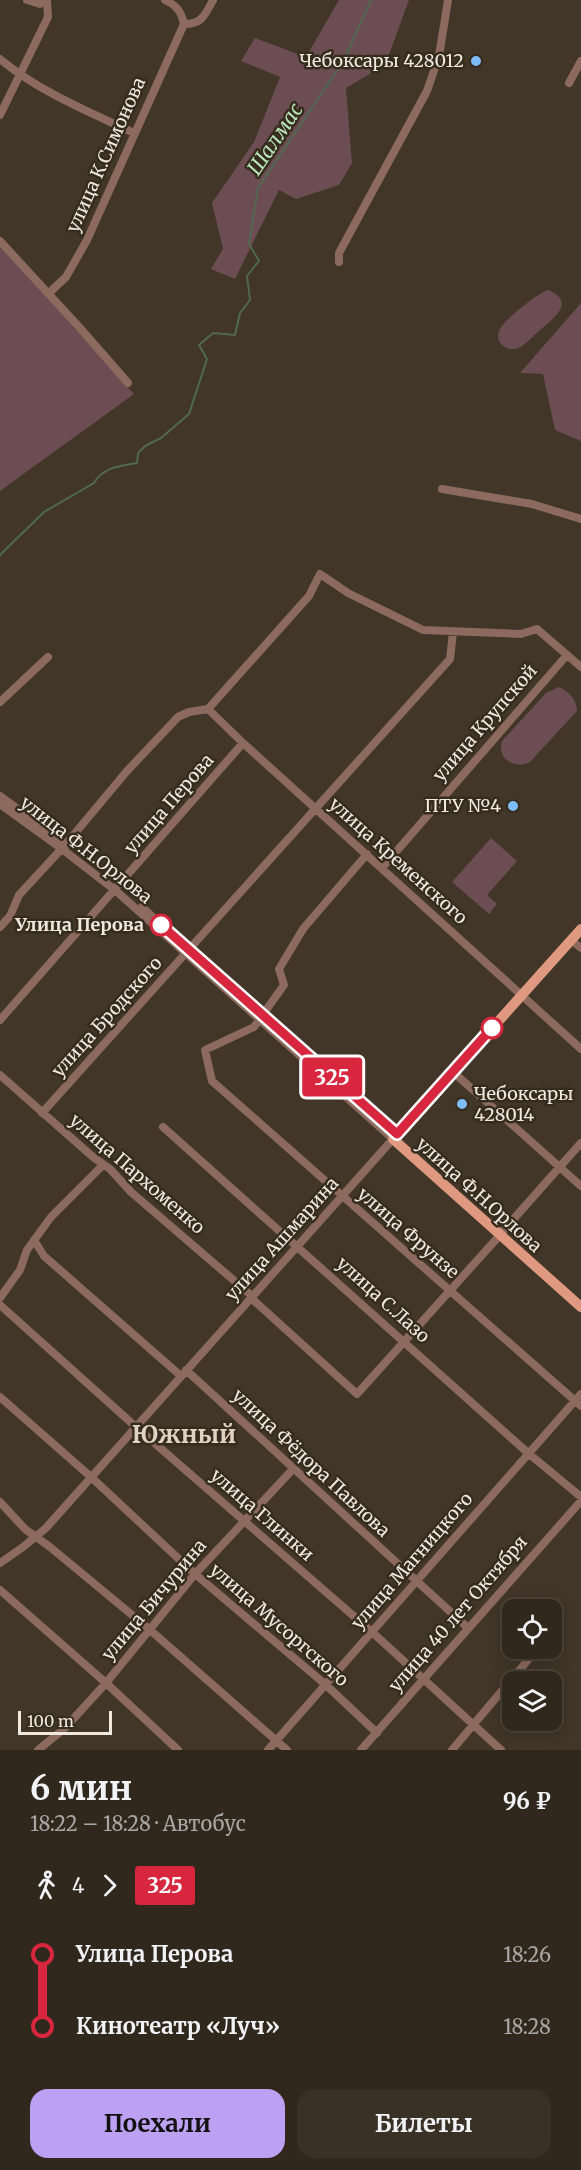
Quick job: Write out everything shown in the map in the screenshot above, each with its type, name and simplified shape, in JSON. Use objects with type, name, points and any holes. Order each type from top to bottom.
[{"type":"main road","name":"улица Ашмарина","points":[[395,1137],[581,929]]},
{"type":"main road","name":"улица Ф.Н.Орлова","points":[[395,1137],[581,1307]]},
{"type":"main road","name":"улица Ф.Н.Орлова","points":[[502,1233],[581,1299]]},
{"type":"street","points":[[0,115],[48,17],[46,0],[40,4],[27,0]]},
{"type":"street","points":[[165,0],[175,5],[181,12],[184,24],[200,21],[213,0]]},
{"type":"street","points":[[339,262],[339,253],[427,91],[439,56],[448,0]]},
{"type":"street","name":"улица К.Симонова","points":[[49,293],[66,277],[73,266],[184,24]]},
{"type":"street","points":[[0,59],[19,75],[61,99],[134,133]]},
{"type":"street","points":[[569,83],[581,61]]},
{"type":"street","points":[[0,241],[128,383]]},
{"type":"street","points":[[442,489],[532,504],[581,519]]},
{"type":"street","points":[[0,927],[10,916],[19,895],[127,771],[178,717],[189,711],[208,709],[309,596],[320,574],[348,593],[429,632],[521,634],[537,629],[581,667]]},
{"type":"street","name":"улица Бродского","points":[[42,1113],[450,659],[453,632]]},
{"type":"street","name":"улица Крупской","points":[[382,868],[567,655]]},
{"type":"street","points":[[0,702],[48,657]]},
{"type":"street","name":"улица Кременского","points":[[208,709],[581,1049]]},
{"type":"street","name":"улица Перова","points":[[0,1020],[243,743]]},
{"type":"street","name":"улица Ф.Н.Орлова","points":[[0,796],[117,888],[395,1137]]},
{"type":"street","name":"улица Ф.Н.Орлова","points":[[0,804],[64,846]]},
{"type":"street","points":[[261,1018],[284,985],[279,969],[303,928],[367,854]]},
{"type":"street","points":[[572,940],[581,948]]},
{"type":"street","name":"улица Фрунзе","points":[[261,1018],[249,1031],[228,1038],[205,1050],[212,1081],[341,1197],[579,1400]]},
{"type":"street","points":[[453,1072],[581,1186]]},
{"type":"street","name":"улица Пархоменко","points":[[0,1075],[110,1169],[131,1192],[357,1394],[405,1341]]},
{"type":"street","name":"улица С.Лазо","points":[[163,1128],[581,1499]]},
{"type":"street","name":"улица Ашмарина","points":[[0,1563],[35,1538],[395,1137]]},
{"type":"street","points":[[405,1341],[581,1143]]},
{"type":"street","points":[[0,1298],[20,1270],[27,1250],[51,1217],[103,1165]]},
{"type":"street","name":"улица Фёдора Павлова","points":[[34,1240],[44,1256],[184,1373],[467,1628]]},
{"type":"street","name":"улица Глинки","points":[[0,1305],[136,1427],[372,1632],[501,1750]]},
{"type":"street","name":"улица Мусоргского","points":[[0,1397],[91,1477],[195,1574],[326,1685],[377,1733]]},
{"type":"street","name":"улица Магницкого","points":[[268,1750],[528,1453],[579,1400]]},
{"type":"street","name":"улица Бичурина","points":[[38,1750],[65,1728],[106,1683],[195,1574],[293,1469]]},
{"type":"street","name":"улица 40 лет Октября","points":[[361,1750],[581,1499]]},
{"type":"street","points":[[0,1502],[35,1538],[50,1547],[149,1629],[287,1750]]},
{"type":"street","points":[[0,1590],[106,1683],[175,1749]]},
{"type":"street","points":[[452,1750],[529,1659]]},
{"type":"shaded area","points":[[339,0],[409,0],[385,65],[346,88],[352,163],[339,185],[296,199],[279,190],[235,279],[211,269],[223,249],[212,203],[254,142],[280,77],[241,61],[255,38],[306,57]]},
{"type":"shaded area","points":[[0,245],[134,394],[0,491]]},
{"type":"shaded area","points":[[548,290],[561,300],[562,305],[556,316],[522,346],[512,349],[503,346],[498,338],[501,327],[523,306]]},
{"type":"shaded area","points":[[581,303],[581,441],[555,430],[543,374],[520,373]]},
{"type":"shaded area","points":[[559,687],[572,696],[577,711],[530,762],[519,765],[508,761],[502,753],[502,741],[546,693]]},
{"type":"shaded area","points":[[491,838],[517,861],[487,895],[497,904],[489,914],[452,882]]},
{"type":"waterway","name":"Шалмас","points":[[0,555],[44,512],[94,483],[107,470],[137,463],[138,453],[145,446],[161,438],[189,414],[207,359],[199,345],[213,333],[235,335],[240,313],[250,300],[247,276],[259,261],[249,244],[258,188],[344,60],[371,0]]},
{"type":"bus line","name":"325","points":[[161,925],[397,1134],[492,1028]]},
{"type":"place","name":"Чебоксары 428012","points":[[476,61]]},
{"type":"place","name":"ПТУ №4","points":[[513,806]]},
{"type":"place","name":"Улица Перова","points":[[161,925]]},
{"type":"place","name":"Чебоксары 428014","points":[[462,1104]]},
{"type":"district","name":"Южный","points":[[184,1435]]}]
